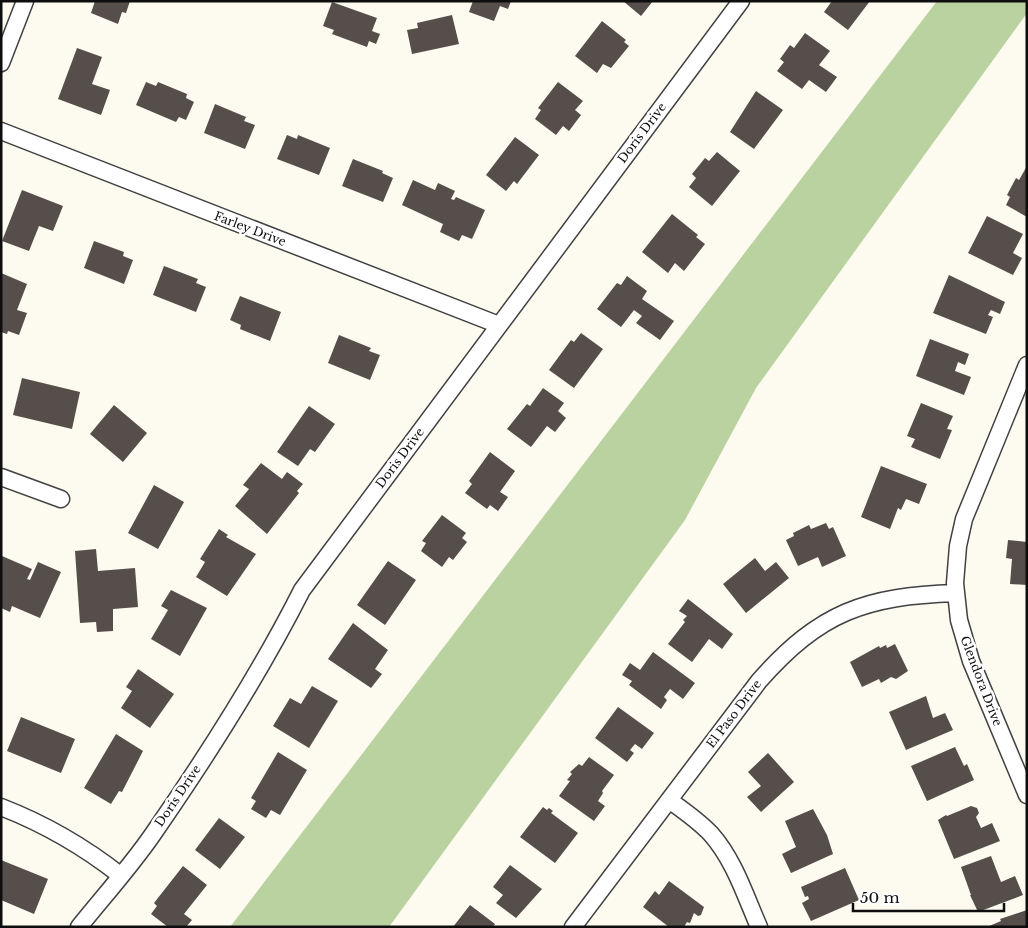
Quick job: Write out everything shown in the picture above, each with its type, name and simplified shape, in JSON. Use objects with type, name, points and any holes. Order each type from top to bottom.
[{"type":"street","points":[[1,63],[25,1]]},
{"type":"street","name":"Doris Drive","points":[[80,927],[152,835],[209,750],[266,655],[302,590],[741,1]]},
{"type":"street","name":"Farley Drive","points":[[1,131],[499,325]]},
{"type":"street","name":"Glendora Drive","points":[[1026,791],[966,648],[959,620],[956,592],[958,546],[964,520],[1027,365]]},
{"type":"street","points":[[1,477],[61,499]]},
{"type":"street","name":"El Paso Drive","points":[[573,927],[759,681],[784,652],[814,628],[849,610],[885,598],[914,594],[956,592]]},
{"type":"street","points":[[669,800],[699,822],[718,843],[734,867],[759,927]]},
{"type":"street","points":[[1,807],[54,830],[79,844],[120,875]]},
{"type":"green space","points":[[937,1],[1027,1],[1027,13],[756,388],[685,520],[389,927],[230,927]]},
{"type":"building","points":[[95,1],[130,1],[126,13],[122,12],[118,24],[91,13]]},
{"type":"building","points":[[473,1],[511,1],[508,9],[500,6],[494,21],[469,12]]},
{"type":"building","points":[[623,1],[653,1],[641,16]]},
{"type":"building","points":[[832,1],[870,1],[848,30],[824,12]]},
{"type":"building","points":[[332,2],[377,18],[372,31],[380,34],[376,44],[369,41],[367,47],[332,34],[334,30],[323,26]]},
{"type":"building","points":[[452,15],[459,44],[412,54],[407,30],[418,28],[417,23]]},
{"type":"building","points":[[602,21],[626,40],[624,42],[629,46],[611,68],[603,64],[597,73],[575,56]]},
{"type":"building","points":[[805,33],[830,51],[819,65],[837,77],[826,92],[809,80],[802,89],[777,71],[784,62],[780,59],[790,45],[794,48]]},
{"type":"building","points":[[77,48],[102,57],[92,84],[110,90],[101,115],[58,99]]},
{"type":"building","points":[[146,82],[156,86],[158,82],[187,94],[186,98],[194,102],[186,120],[179,117],[176,122],[136,105]]},
{"type":"building","points":[[558,82],[583,101],[575,110],[581,115],[569,131],[563,126],[556,135],[535,119],[541,110],[538,108]]},
{"type":"building","points":[[756,91],[783,110],[754,149],[730,132]]},
{"type":"building","points":[[215,104],[246,117],[244,121],[255,125],[245,149],[204,133]]},
{"type":"building","points":[[287,135],[297,139],[298,135],[330,148],[319,175],[277,159]]},
{"type":"building","points":[[515,137],[539,155],[517,184],[514,181],[506,191],[486,175]]},
{"type":"building","points":[[717,152],[740,171],[712,206],[689,187],[696,178],[692,174],[705,158],[709,161]]},
{"type":"building","points":[[353,159],[383,171],[382,173],[393,178],[383,202],[342,186]]},
{"type":"building","points":[[1027,166],[1027,217],[1006,205],[1010,197],[1007,195],[1016,178],[1019,180]]},
{"type":"building","points":[[413,180],[435,190],[438,183],[455,191],[451,199],[454,200],[456,197],[485,210],[472,239],[462,235],[459,241],[440,232],[443,224],[402,205]]},
{"type":"building","points":[[22,190],[63,206],[53,231],[39,226],[29,251],[2,241]]},
{"type":"building","points":[[672,214],[698,235],[696,237],[705,244],[684,271],[675,263],[668,273],[642,252]]},
{"type":"building","points":[[987,216],[1023,234],[1013,253],[1022,258],[1013,275],[968,253]]},
{"type":"building","points":[[94,241],[124,252],[123,256],[133,260],[124,284],[84,268]]},
{"type":"building","points":[[164,266],[198,279],[196,283],[206,287],[196,312],[153,295]]},
{"type":"building","points":[[1,273],[27,284],[17,310],[27,313],[19,335],[8,331],[7,334],[1,332]]},
{"type":"building","points":[[949,275],[1005,302],[1000,314],[991,310],[988,315],[993,317],[986,334],[933,313]]},
{"type":"building","points":[[627,276],[647,291],[642,299],[674,321],[660,340],[636,323],[642,316],[634,310],[621,327],[597,309],[617,283],[621,285]]},
{"type":"building","points":[[240,296],[281,312],[270,341],[240,329],[241,325],[230,320]]},
{"type":"building","points":[[581,333],[603,349],[574,388],[549,370],[571,340],[574,342]]},
{"type":"building","points":[[339,335],[371,348],[369,351],[380,355],[370,380],[328,363]]},
{"type":"building","points":[[930,339],[969,354],[965,365],[958,362],[955,371],[971,377],[964,395],[916,376]]},
{"type":"building","points":[[22,378],[80,392],[72,429],[13,415]]},
{"type":"building","points":[[543,388],[564,403],[558,411],[566,418],[555,432],[547,426],[531,447],[507,429],[527,404],[530,406]]},
{"type":"building","points":[[921,403],[953,416],[947,429],[952,430],[940,459],[911,447],[915,439],[907,436]]},
{"type":"building","points":[[114,405],[147,433],[123,462],[90,434]]},
{"type":"building","points":[[309,406],[335,424],[315,452],[310,449],[298,466],[277,452]]},
{"type":"building","points":[[490,452],[515,471],[500,492],[508,497],[498,511],[490,505],[487,509],[465,493],[472,484],[469,481]]},
{"type":"building","points":[[261,463],[282,479],[287,472],[303,484],[297,491],[299,493],[267,534],[235,506],[249,489],[243,485]]},
{"type":"building","points":[[881,466],[927,484],[919,504],[906,499],[901,510],[898,508],[890,529],[861,517]]},
{"type":"building","points":[[154,485],[184,502],[158,549],[128,533]]},
{"type":"building","points":[[442,515],[466,533],[462,538],[467,542],[453,560],[449,557],[442,567],[421,551],[426,543],[422,541]]},
{"type":"building","points":[[826,523],[829,529],[833,527],[846,556],[822,567],[818,557],[798,566],[786,540],[794,536],[793,533],[809,525],[811,529]]},
{"type":"building","points":[[219,529],[228,535],[226,537],[256,554],[227,596],[196,577],[205,562],[200,559]]},
{"type":"building","points":[[1008,540],[1027,542],[1027,585],[1010,584],[1012,559],[1006,558]]},
{"type":"building","points":[[96,549],[98,571],[135,568],[138,607],[113,609],[113,631],[97,632],[96,622],[80,623],[75,551]]},
{"type":"building","points":[[2,556],[32,569],[27,579],[30,580],[38,562],[61,572],[40,618],[12,606],[10,612],[1,608]]},
{"type":"building","points":[[755,558],[765,571],[776,562],[789,578],[746,613],[723,584]]},
{"type":"building","points":[[388,561],[416,580],[385,625],[357,605]]},
{"type":"building","points":[[171,590],[207,608],[180,656],[151,639],[168,610],[161,606]]},
{"type":"building","points":[[688,599],[733,634],[722,649],[709,639],[692,662],[668,644],[685,622],[683,620],[687,616],[679,611]]},
{"type":"building","points":[[353,623],[388,650],[375,669],[382,674],[371,688],[328,659]]},
{"type":"building","points":[[895,644],[908,671],[896,679],[891,677],[881,683],[879,679],[862,687],[850,662],[879,646],[880,648],[886,645],[887,648]]},
{"type":"building","points":[[653,652],[695,683],[683,699],[670,689],[664,697],[667,700],[661,709],[629,685],[632,681],[622,675],[630,663],[640,670]]},
{"type":"building","points":[[138,669],[174,694],[150,728],[121,708],[132,691],[126,687]]},
{"type":"building","points":[[312,686],[338,701],[309,748],[273,726],[290,698],[301,704]]},
{"type":"building","points":[[926,696],[933,718],[945,713],[953,730],[906,750],[889,712]]},
{"type":"building","points":[[618,707],[654,733],[642,749],[635,744],[630,750],[634,753],[627,762],[595,738]]},
{"type":"building","points":[[21,717],[75,739],[61,773],[7,751]]},
{"type":"building","points":[[116,734],[143,751],[122,792],[119,791],[111,804],[84,788]]},
{"type":"building","points":[[955,747],[964,766],[967,764],[974,780],[927,801],[911,766]]},
{"type":"building","points":[[278,752],[307,770],[280,815],[271,810],[266,818],[251,809],[256,801],[251,798]]},
{"type":"building","points":[[768,753],[794,782],[761,812],[747,797],[761,786],[748,772]]},
{"type":"building","points":[[589,757],[614,775],[602,791],[603,793],[598,801],[605,806],[594,821],[559,796],[570,781],[567,780],[572,774],[570,772],[579,764],[582,766]]},
{"type":"building","points":[[971,806],[977,808],[979,813],[976,817],[981,828],[992,823],[1000,841],[954,859],[938,820]]},
{"type":"building","points":[[543,807],[547,810],[549,808],[553,811],[551,813],[578,833],[555,863],[520,837]]},
{"type":"building","points":[[813,809],[827,835],[833,854],[791,873],[782,854],[796,847],[785,821]]},
{"type":"building","points":[[219,818],[245,837],[220,869],[195,850]]},
{"type":"building","points":[[991,856],[1001,882],[1015,876],[1023,895],[978,912],[961,867]]},
{"type":"building","points":[[1,860],[48,879],[34,914],[1,900]]},
{"type":"building","points":[[510,865],[542,889],[516,918],[496,903],[503,895],[493,887]]},
{"type":"building","points":[[183,866],[207,885],[184,914],[192,920],[186,927],[168,927],[151,914],[157,906],[154,903]]},
{"type":"building","points":[[845,868],[859,900],[811,921],[802,903],[809,899],[808,896],[805,897],[801,887]]},
{"type":"building","points":[[669,881],[704,907],[701,915],[698,916],[694,913],[690,923],[687,922],[684,927],[669,927],[643,907],[655,891],[659,895]]},
{"type":"building","points":[[470,905],[495,924],[493,927],[453,927]]},
{"type":"building","points":[[1027,910],[1027,927],[987,927],[1001,921],[1000,919]]}]
